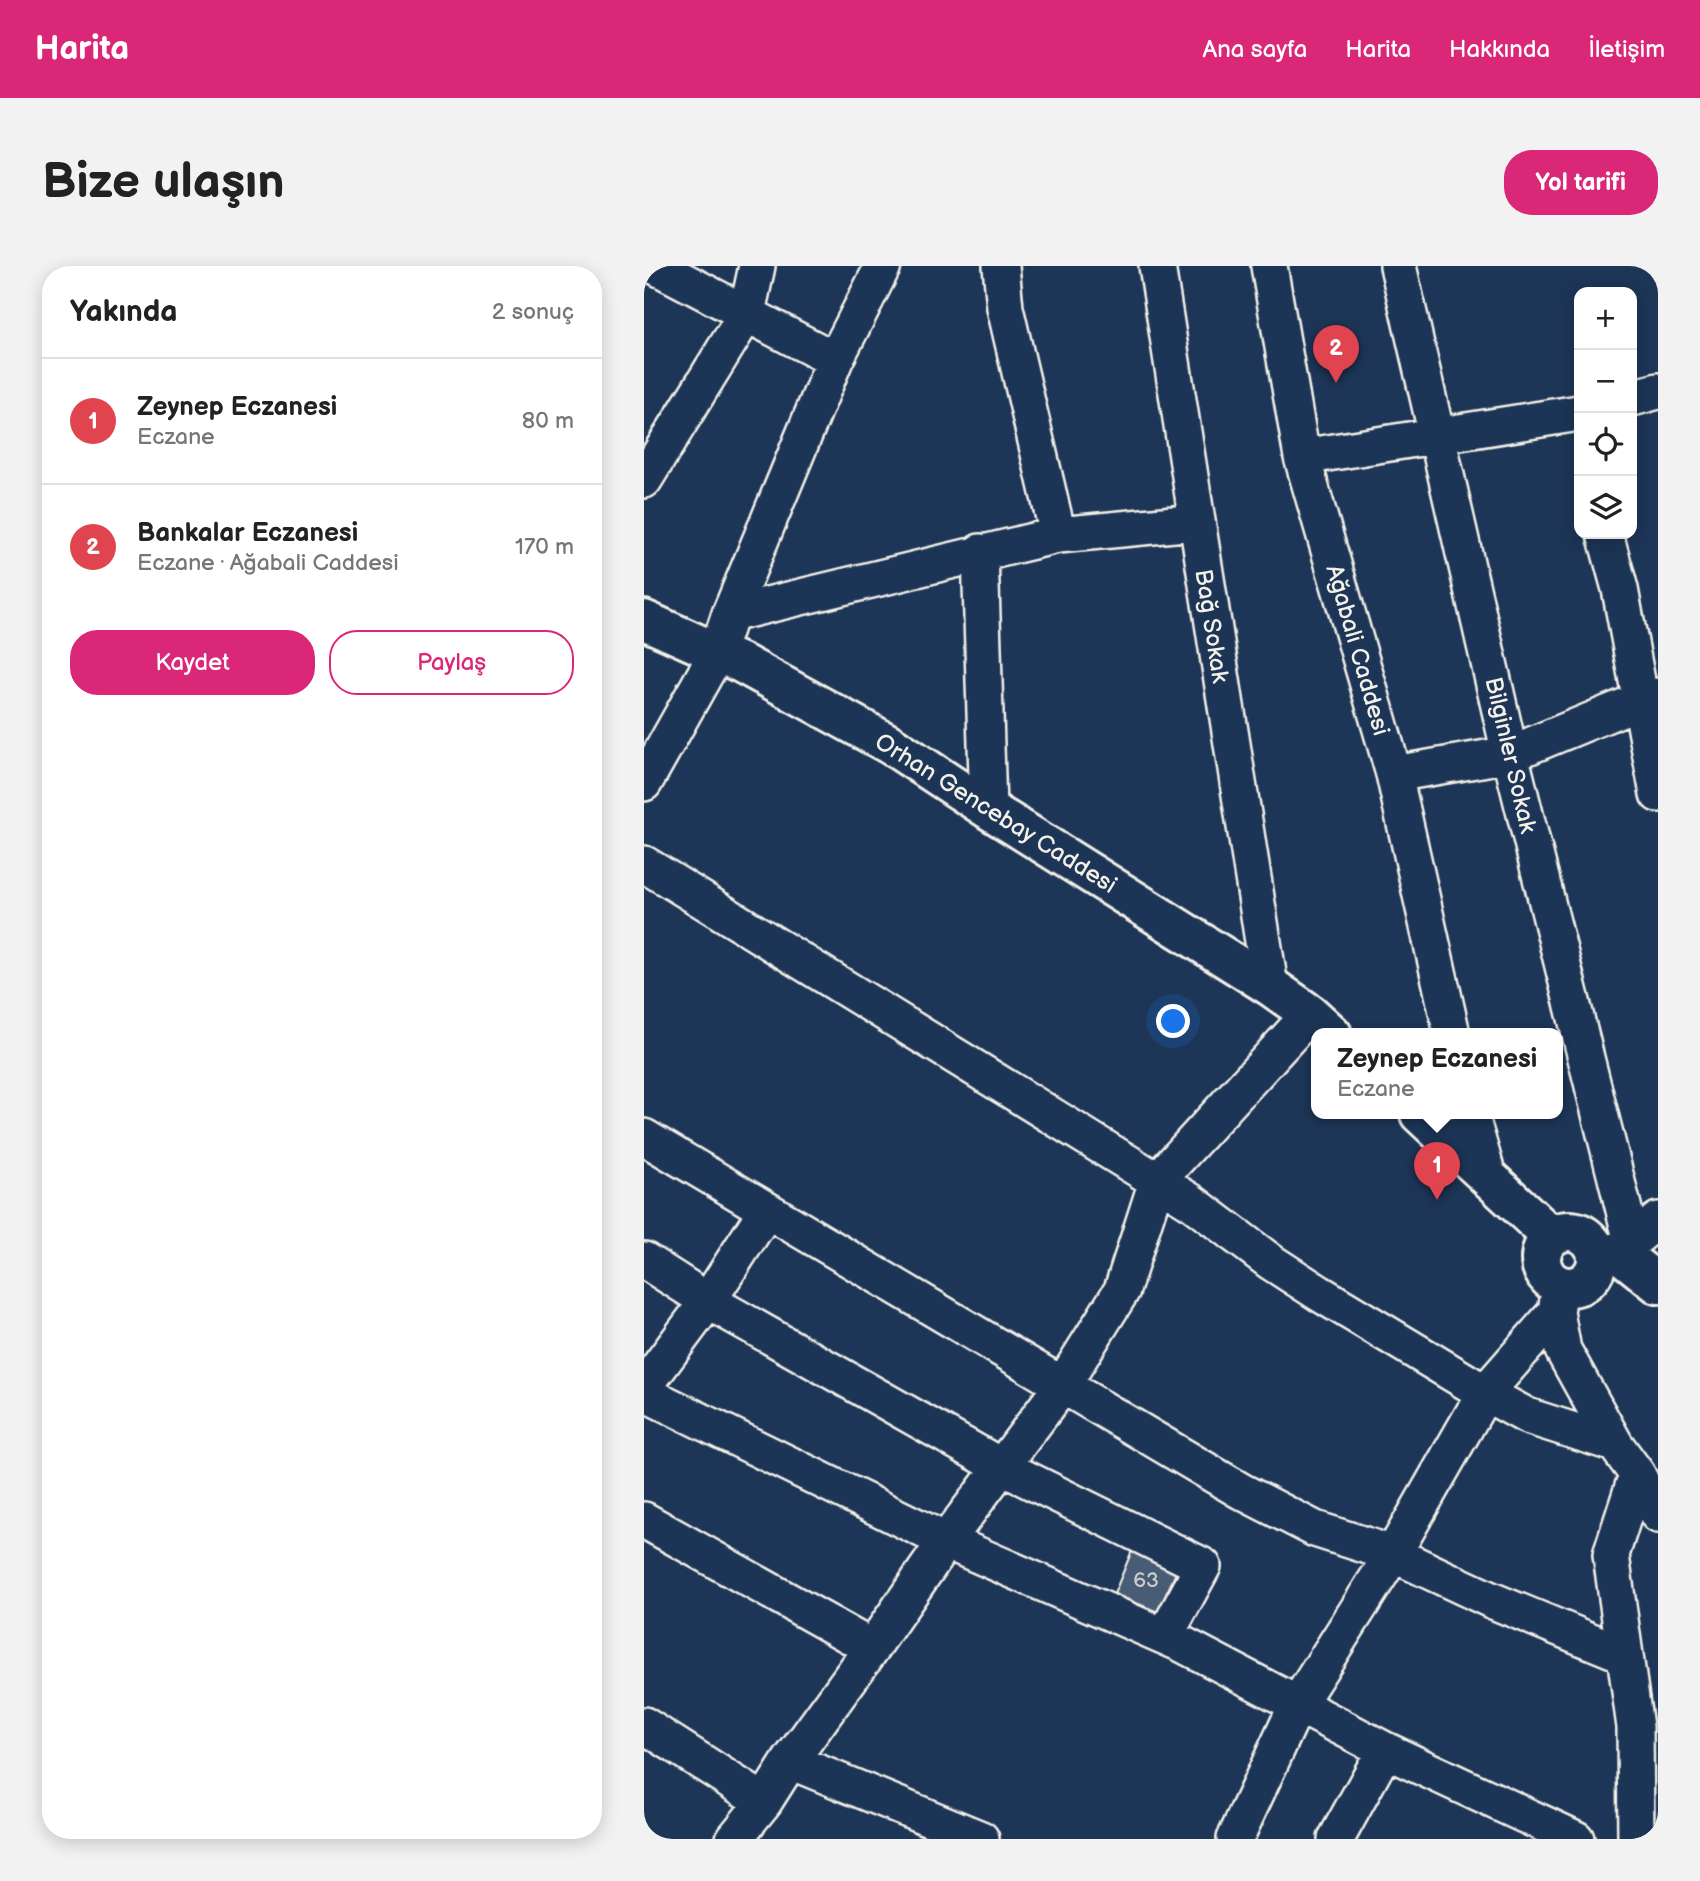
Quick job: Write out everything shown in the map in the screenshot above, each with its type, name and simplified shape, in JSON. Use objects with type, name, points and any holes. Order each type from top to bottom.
[{"type":"main road","name":"Orhan Gencebay Caddesi","points":[[644,620],[743,664],[891,745],[1270,986],[1321,1024]]},
{"type":"main road","points":[[1425,1119],[1552,1237]]},
{"type":"main road","points":[[1616,1249],[1594,1274],[1558,1299],[1541,1264],[1543,1249],[1552,1237],[1565,1231],[1580,1232],[1592,1241],[1616,1249],[1658,1284]]},
{"type":"street","points":[[655,266],[835,360]]},
{"type":"street","points":[[644,480],[747,313],[757,266]]},
{"type":"street","points":[[644,783],[717,653],[730,614],[835,360],[883,266]]},
{"type":"street","points":[[1001,266],[1005,307],[1058,535]]},
{"type":"street","name":"Bağ Sokak","points":[[1157,266],[1195,522],[1270,986]]},
{"type":"street","name":"Ağabali Caddesi","points":[[1269,266],[1302,457],[1394,774],[1451,1028]]},
{"type":"street","name":"Bilginler Sokak","points":[[1398,266],[1510,754],[1616,1249]]},
{"type":"street","points":[[1637,397],[1658,391]]},
{"type":"street","points":[[1302,457],[1437,436],[1574,421]]},
{"type":"street","points":[[730,614],[1058,535],[1195,522]]},
{"type":"street","points":[[1606,539],[1650,698],[1658,794]]},
{"type":"street","points":[[980,552],[988,809]]},
{"type":"street","points":[[1394,774],[1510,754],[1650,698]]},
{"type":"street","points":[[644,864],[1190,1201],[1271,1262],[1485,1393],[1527,1416],[1626,1452]]},
{"type":"street","points":[[734,1839],[764,1802],[790,1761],[946,1541],[1062,1386],[1122,1290],[1157,1181],[1311,1034]]},
{"type":"street","points":[[1471,1119],[1488,1176]]},
{"type":"street","points":[[644,1137],[1241,1491],[1315,1529],[1393,1554],[1492,1600],[1625,1654]]},
{"type":"street","points":[[644,1387],[708,1300],[766,1211]]},
{"type":"street","points":[[1616,1249],[1658,1220]]},
{"type":"street","points":[[644,1260],[708,1300],[1002,1467],[1203,1566],[1165,1636]]},
{"type":"street","points":[[1235,1839],[1297,1705],[1393,1554],[1485,1393],[1558,1299]]},
{"type":"street","points":[[1558,1299],[1563,1350],[1626,1452],[1658,1515]]},
{"type":"street","points":[[644,1393],[946,1541],[1165,1636],[1385,1750],[1576,1839]]},
{"type":"street","points":[[1626,1452],[1611,1555],[1625,1654],[1646,1725],[1636,1839]]},
{"type":"street","points":[[644,1520],[872,1648]]},
{"type":"street","points":[[644,1725],[764,1802]]},
{"type":"street","points":[[1336,1839],[1385,1750]]},
{"type":"street","points":[[790,1761],[981,1839]]},
{"type":"building","points":[[1133,1548],[1179,1566],[1158,1612],[1114,1594]]},
{"type":"place","name":"Bankalar Eczanesi","points":[[1336,383]]},
{"type":"place","name":"Zeynep Eczanesi","points":[[1437,1200]]}]
